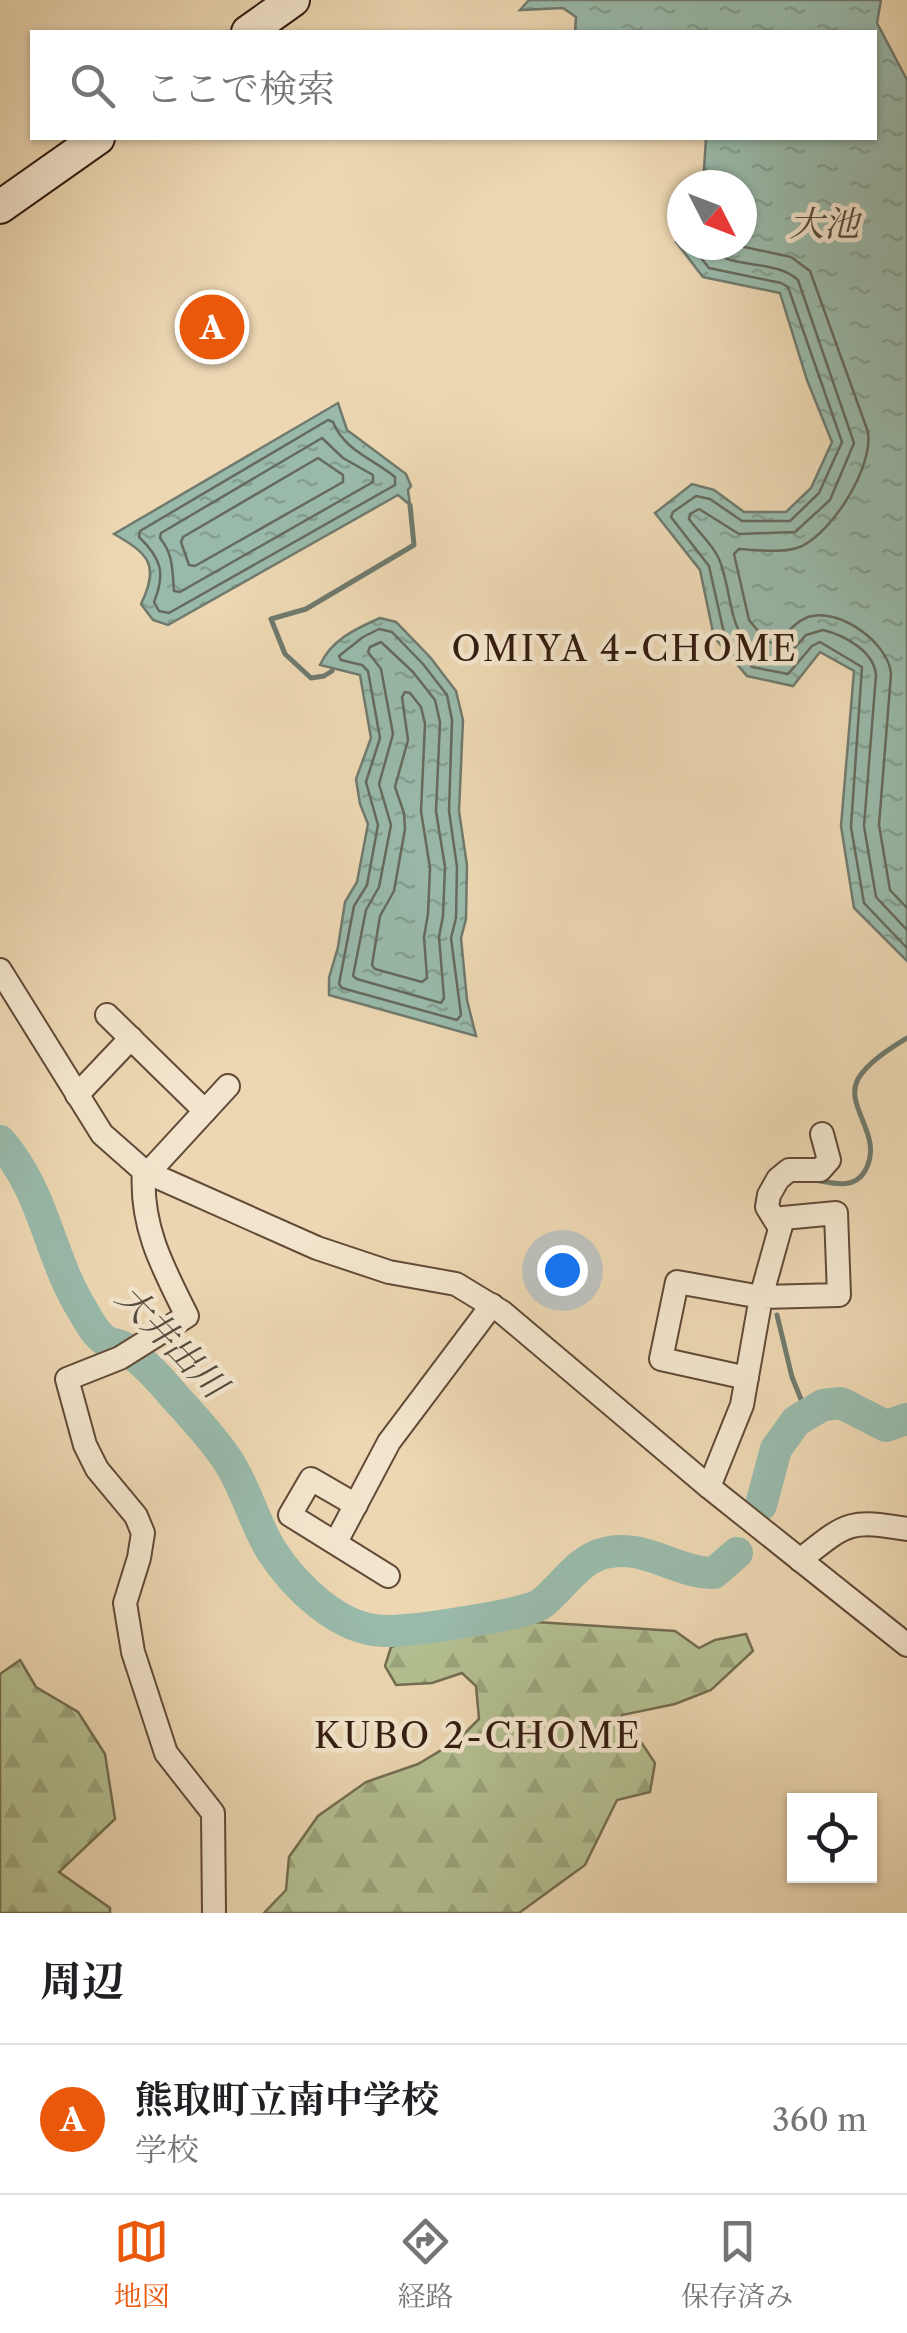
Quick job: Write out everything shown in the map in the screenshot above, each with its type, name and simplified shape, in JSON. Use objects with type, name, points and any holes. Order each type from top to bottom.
[{"type":"street","points":[[251,30],[293,0]]},
{"type":"street","points":[[0,206],[95,140]]},
{"type":"street","points":[[0,970],[102,1134],[146,1172],[317,1248],[388,1272],[456,1284],[492,1305],[907,1646]]},
{"type":"street","points":[[107,1015],[206,1111]]},
{"type":"street","points":[[77,1095],[131,1038]]},
{"type":"street","points":[[214,1913],[213,1814],[166,1753],[134,1652],[125,1603],[140,1558],[143,1533],[136,1516],[84,1446],[67,1378],[130,1352],[187,1316],[146,1224],[142,1197],[146,1172],[228,1086]]},
{"type":"street","points":[[780,1228],[767,1207],[768,1195],[789,1170],[820,1170],[829,1160],[822,1134]]},
{"type":"street","points":[[709,1487],[742,1404],[747,1378],[760,1297],[784,1218],[836,1213],[839,1295],[760,1297],[678,1282],[661,1359],[747,1378]]},
{"type":"street","points":[[336,1542],[389,1442],[492,1305]]},
{"type":"street","points":[[356,1504],[311,1479],[290,1516],[388,1576]]},
{"type":"street","points":[[800,1560],[835,1532],[862,1522],[907,1529]]},
{"type":"green space","points":[[536,1622],[675,1631],[699,1648],[715,1640],[746,1634],[753,1651],[711,1690],[675,1704],[622,1715],[620,1728],[641,1742],[655,1763],[650,1792],[617,1800],[585,1865],[519,1913],[264,1913],[286,1890],[289,1857],[318,1816],[366,1782],[418,1764],[458,1740],[479,1719],[476,1686],[462,1673],[432,1683],[396,1685],[385,1666],[391,1647],[431,1635]]},
{"type":"green space","points":[[20,1660],[36,1687],[78,1712],[105,1754],[115,1819],[59,1872],[110,1908],[110,1913],[0,1913],[0,1674]]},
{"type":"water","name":"大池","points":[[529,0],[881,0],[877,23],[907,80],[907,961],[854,908],[841,826],[854,671],[820,652],[793,686],[747,676],[714,637],[700,570],[655,513],[692,484],[714,490],[744,512],[786,512],[811,488],[832,442],[807,380],[780,293],[703,277],[690,260],[757,260],[757,170],[704,170],[706,140],[877,140],[877,30],[575,30],[576,17],[563,8],[520,10]]},
{"type":"water","points":[[338,403],[347,430],[406,474],[411,486],[410,505],[398,495],[168,625],[153,620],[141,604],[150,579],[148,562],[136,548],[114,534]]},
{"type":"water","points":[[380,618],[396,622],[430,657],[456,691],[463,720],[459,811],[467,865],[466,919],[461,938],[467,1000],[476,1036],[329,995],[345,902],[357,882],[368,824],[356,779],[371,738],[360,675],[320,665],[337,642]]},
{"type":"waterway","points":[[332,671],[311,678],[285,654],[271,619],[306,609],[414,545],[410,505]]},
{"type":"waterway","points":[[815,1180],[849,1183],[865,1171],[870,1145],[856,1100],[858,1079],[874,1061],[907,1038]]},
{"type":"waterway","name":"大井出川","points":[[0,1141],[27,1182],[71,1290],[93,1327],[106,1341],[124,1347],[146,1365],[203,1428],[234,1471],[271,1550],[305,1592],[335,1615],[367,1629],[384,1631],[466,1622],[541,1604],[578,1568],[605,1553],[633,1552],[714,1573],[737,1553]]},
{"type":"waterway","points":[[777,1315],[792,1377],[807,1414]]},
{"type":"waterway","name":"大井出川","points":[[761,1505],[776,1449],[796,1421],[823,1405],[841,1403],[886,1426],[907,1419]]},
{"type":"place","name":"熊取町立南中学校","points":[[212,327]]},
{"type":"district","name":"OMIYA 4-CHOME","points":[[625,648]]},
{"type":"district","name":"KUBO 2-CHOME","points":[[478,1735]]}]
